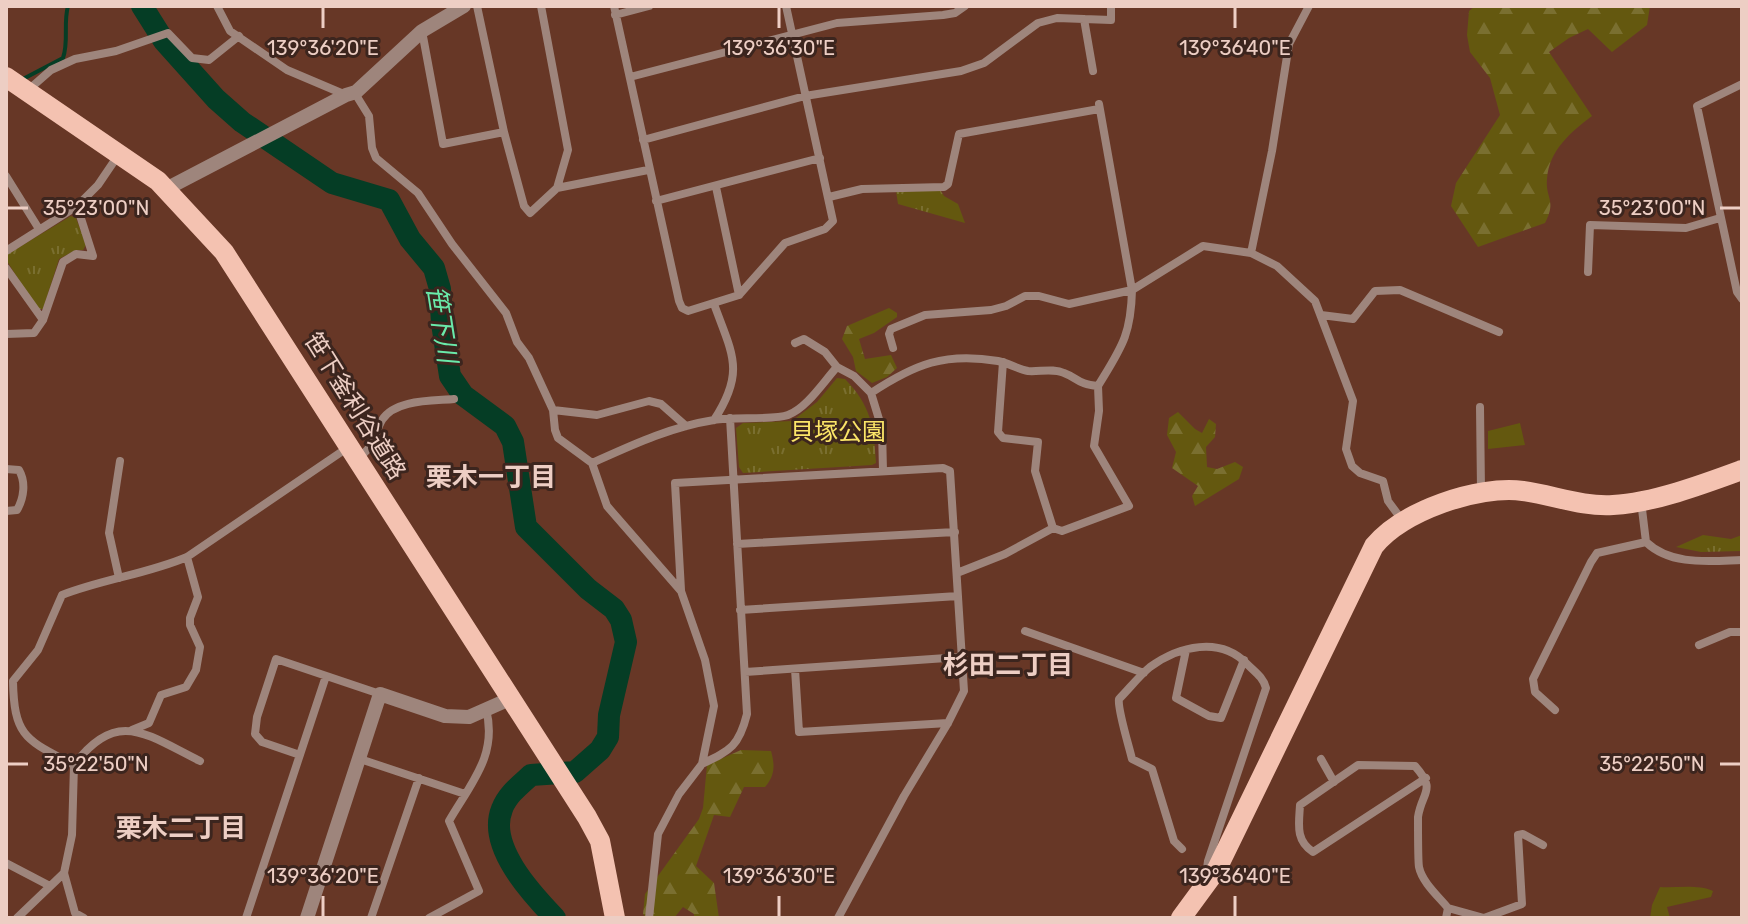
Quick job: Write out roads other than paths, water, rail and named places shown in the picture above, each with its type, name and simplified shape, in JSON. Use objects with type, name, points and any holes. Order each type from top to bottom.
[{"type":"main road","name":"笹下釜利谷道路","points":[[16,84],[120,153],[166,189],[224,252],[569,788],[600,841],[615,918]]},
{"type":"main road","points":[[1181,918],[1208,885],[1374,546],[1386,532],[1403,521],[1481,491],[1525,491],[1584,504],[1614,505],[1742,470]]},
{"type":"street","points":[[217,6],[230,31],[287,70],[346,95],[356,95],[369,116],[376,158],[418,193],[452,244],[506,313],[517,342],[529,358],[553,410],[558,438],[592,463],[607,506],[681,591]]},
{"type":"street","points":[[166,189],[356,92],[422,31],[464,6]]},
{"type":"street","points":[[477,6],[504,132],[525,210],[530,213],[557,188],[568,150],[541,6]]},
{"type":"street","points":[[649,6],[614,11],[682,308],[688,311],[739,295],[785,243],[825,229],[833,221],[786,6]]},
{"type":"street","points":[[630,77],[837,23],[943,15],[955,13],[965,6]]},
{"type":"street","points":[[643,140],[805,96],[961,71],[984,63],[1038,23],[1057,18],[1111,20],[1111,6]]},
{"type":"street","points":[[1251,253],[1272,151],[1289,44],[1309,6]]},
{"type":"street","points":[[1084,19],[1093,71]]},
{"type":"street","points":[[422,31],[443,144],[504,132]]},
{"type":"street","points":[[16,84],[75,59],[152,41],[168,33],[192,58],[209,60],[239,36]]},
{"type":"street","points":[[1739,296],[1697,106],[1742,84]]},
{"type":"street","points":[[829,197],[862,189],[944,187],[948,184],[959,134],[1099,106],[1132,290],[1132,313],[1126,341],[1098,386],[1099,411],[1094,446],[1129,506],[1062,531],[1053,528],[1005,554],[957,573]]},
{"type":"street","points":[[6,251],[77,206],[98,185],[120,153]]},
{"type":"street","points":[[656,201],[820,158]]},
{"type":"street","points":[[557,188],[648,170]]},
{"type":"street","points":[[6,176],[39,229]]},
{"type":"street","points":[[716,187],[739,295]]},
{"type":"street","points":[[6,334],[34,333],[43,320],[63,262],[76,254],[93,256],[77,206]]},
{"type":"street","points":[[1588,272],[1590,225],[1686,228],[1720,218]]},
{"type":"street","points":[[893,348],[889,334],[891,329],[925,315],[991,310],[1025,296],[1039,296],[1069,304],[1132,290],[1203,246],[1251,253],[1277,266],[1315,301],[1353,401],[1346,449],[1352,466],[1360,473],[1383,481],[1388,501],[1403,521]]},
{"type":"street","points":[[6,268],[43,320]]},
{"type":"street","points":[[1321,315],[1353,319],[1375,291],[1400,290],[1441,304],[1499,332]]},
{"type":"street","points":[[714,304],[732,357],[733,380],[728,398],[714,420]]},
{"type":"street","points":[[795,343],[804,339],[825,352],[837,367],[854,376],[871,393],[882,429],[883,471]]},
{"type":"street","points":[[871,393],[904,371],[940,359],[972,357],[1003,362],[1025,371],[1063,372],[1081,384],[1098,386]]},
{"type":"street","points":[[1003,362],[998,432],[1003,438],[1038,442],[1035,471],[1053,528]]},
{"type":"street","points":[[592,463],[661,432],[714,420],[788,415],[805,402],[837,367]]},
{"type":"street","points":[[74,765],[32,743],[21,730],[13,694],[13,681],[38,650],[62,595],[161,568],[187,557],[354,452],[367,453],[383,418],[391,411],[403,405],[454,399]]},
{"type":"street","points":[[553,410],[597,415],[649,401],[661,404],[686,426]]},
{"type":"street","points":[[1480,407],[1481,491]]},
{"type":"street","points":[[702,764],[729,751],[742,733],[747,714],[730,418]]},
{"type":"street","points":[[119,578],[109,533],[120,461]]},
{"type":"street","points":[[649,918],[658,834],[679,794],[702,764],[714,706],[705,660],[681,591],[675,483],[943,468],[950,471],[964,691],[838,918]]},
{"type":"street","points":[[6,469],[19,470],[23,477],[22,501],[17,510],[6,511]]},
{"type":"street","points":[[1641,500],[1646,542],[1657,552],[1676,558],[1706,561],[1742,560]]},
{"type":"street","points":[[737,544],[955,532]]},
{"type":"street","points":[[1555,710],[1535,692],[1533,679],[1591,562],[1597,553],[1646,542]]},
{"type":"street","points":[[84,918],[75,913],[64,873],[72,835],[74,765],[87,748],[105,734],[132,730],[149,723],[161,695],[186,687],[196,670],[200,647],[192,634],[190,618],[198,597],[187,557]]},
{"type":"street","points":[[740,610],[958,596]]},
{"type":"street","points":[[1025,631],[1144,673]]},
{"type":"street","points":[[1699,645],[1730,632],[1742,632]]},
{"type":"street","points":[[1182,849],[1174,841],[1152,769],[1132,759],[1117,706],[1119,699],[1152,666],[1206,644],[1227,650],[1244,660],[1263,679],[1266,688],[1208,861],[1205,873],[1208,885]]},
{"type":"street","points":[[1186,650],[1176,698],[1209,716],[1221,718],[1244,660]]},
{"type":"street","points":[[745,672],[961,657]]},
{"type":"street","points":[[300,755],[262,742],[255,734],[257,717],[276,659],[445,716],[469,717],[512,698]]},
{"type":"street","points":[[795,669],[799,732],[948,723]]},
{"type":"street","points":[[6,674],[18,675]]},
{"type":"street","points":[[246,918],[326,676]]},
{"type":"street","points":[[307,918],[380,694]]},
{"type":"street","points":[[429,918],[479,891],[449,821],[488,755],[491,726],[486,709]]},
{"type":"street","points":[[132,730],[200,761]]},
{"type":"street","points":[[360,759],[465,794]]},
{"type":"street","points":[[1321,759],[1334,782]]},
{"type":"street","points":[[1426,778],[1313,852],[1298,833],[1300,805],[1358,765],[1415,766],[1426,778],[1429,790],[1418,817],[1418,864],[1429,885],[1448,908],[1484,918],[1522,904],[1518,835],[1523,834],[1543,845]]},
{"type":"street","points":[[371,918],[419,778]]},
{"type":"street","points":[[6,863],[50,886]]},
{"type":"street","points":[[17,918],[64,873]]},
{"type":"street","points":[[1446,918],[1448,908]]},
{"type":"waterway","points":[[23,79],[63,58],[68,6]]},
{"type":"waterway","name":"笹下川","points":[[142,6],[164,41],[216,99],[242,122],[332,183],[389,200],[410,239],[434,268],[440,289],[450,376],[463,395],[505,426],[513,442],[526,527],[588,589],[614,609],[621,620],[626,642],[609,715],[608,737],[600,750],[575,772],[531,775],[510,795],[502,809],[499,823],[506,853],[534,896],[555,918]]},
{"type":"district","name":"栗木一丁目","points":[[491,477]]},
{"type":"district","name":"杉田二丁目","points":[[1008,665]]},
{"type":"district","name":"栗木二丁目","points":[[181,828]]},
{"type":"park label","name":"貝塚公園","points":[[838,432]]}]
